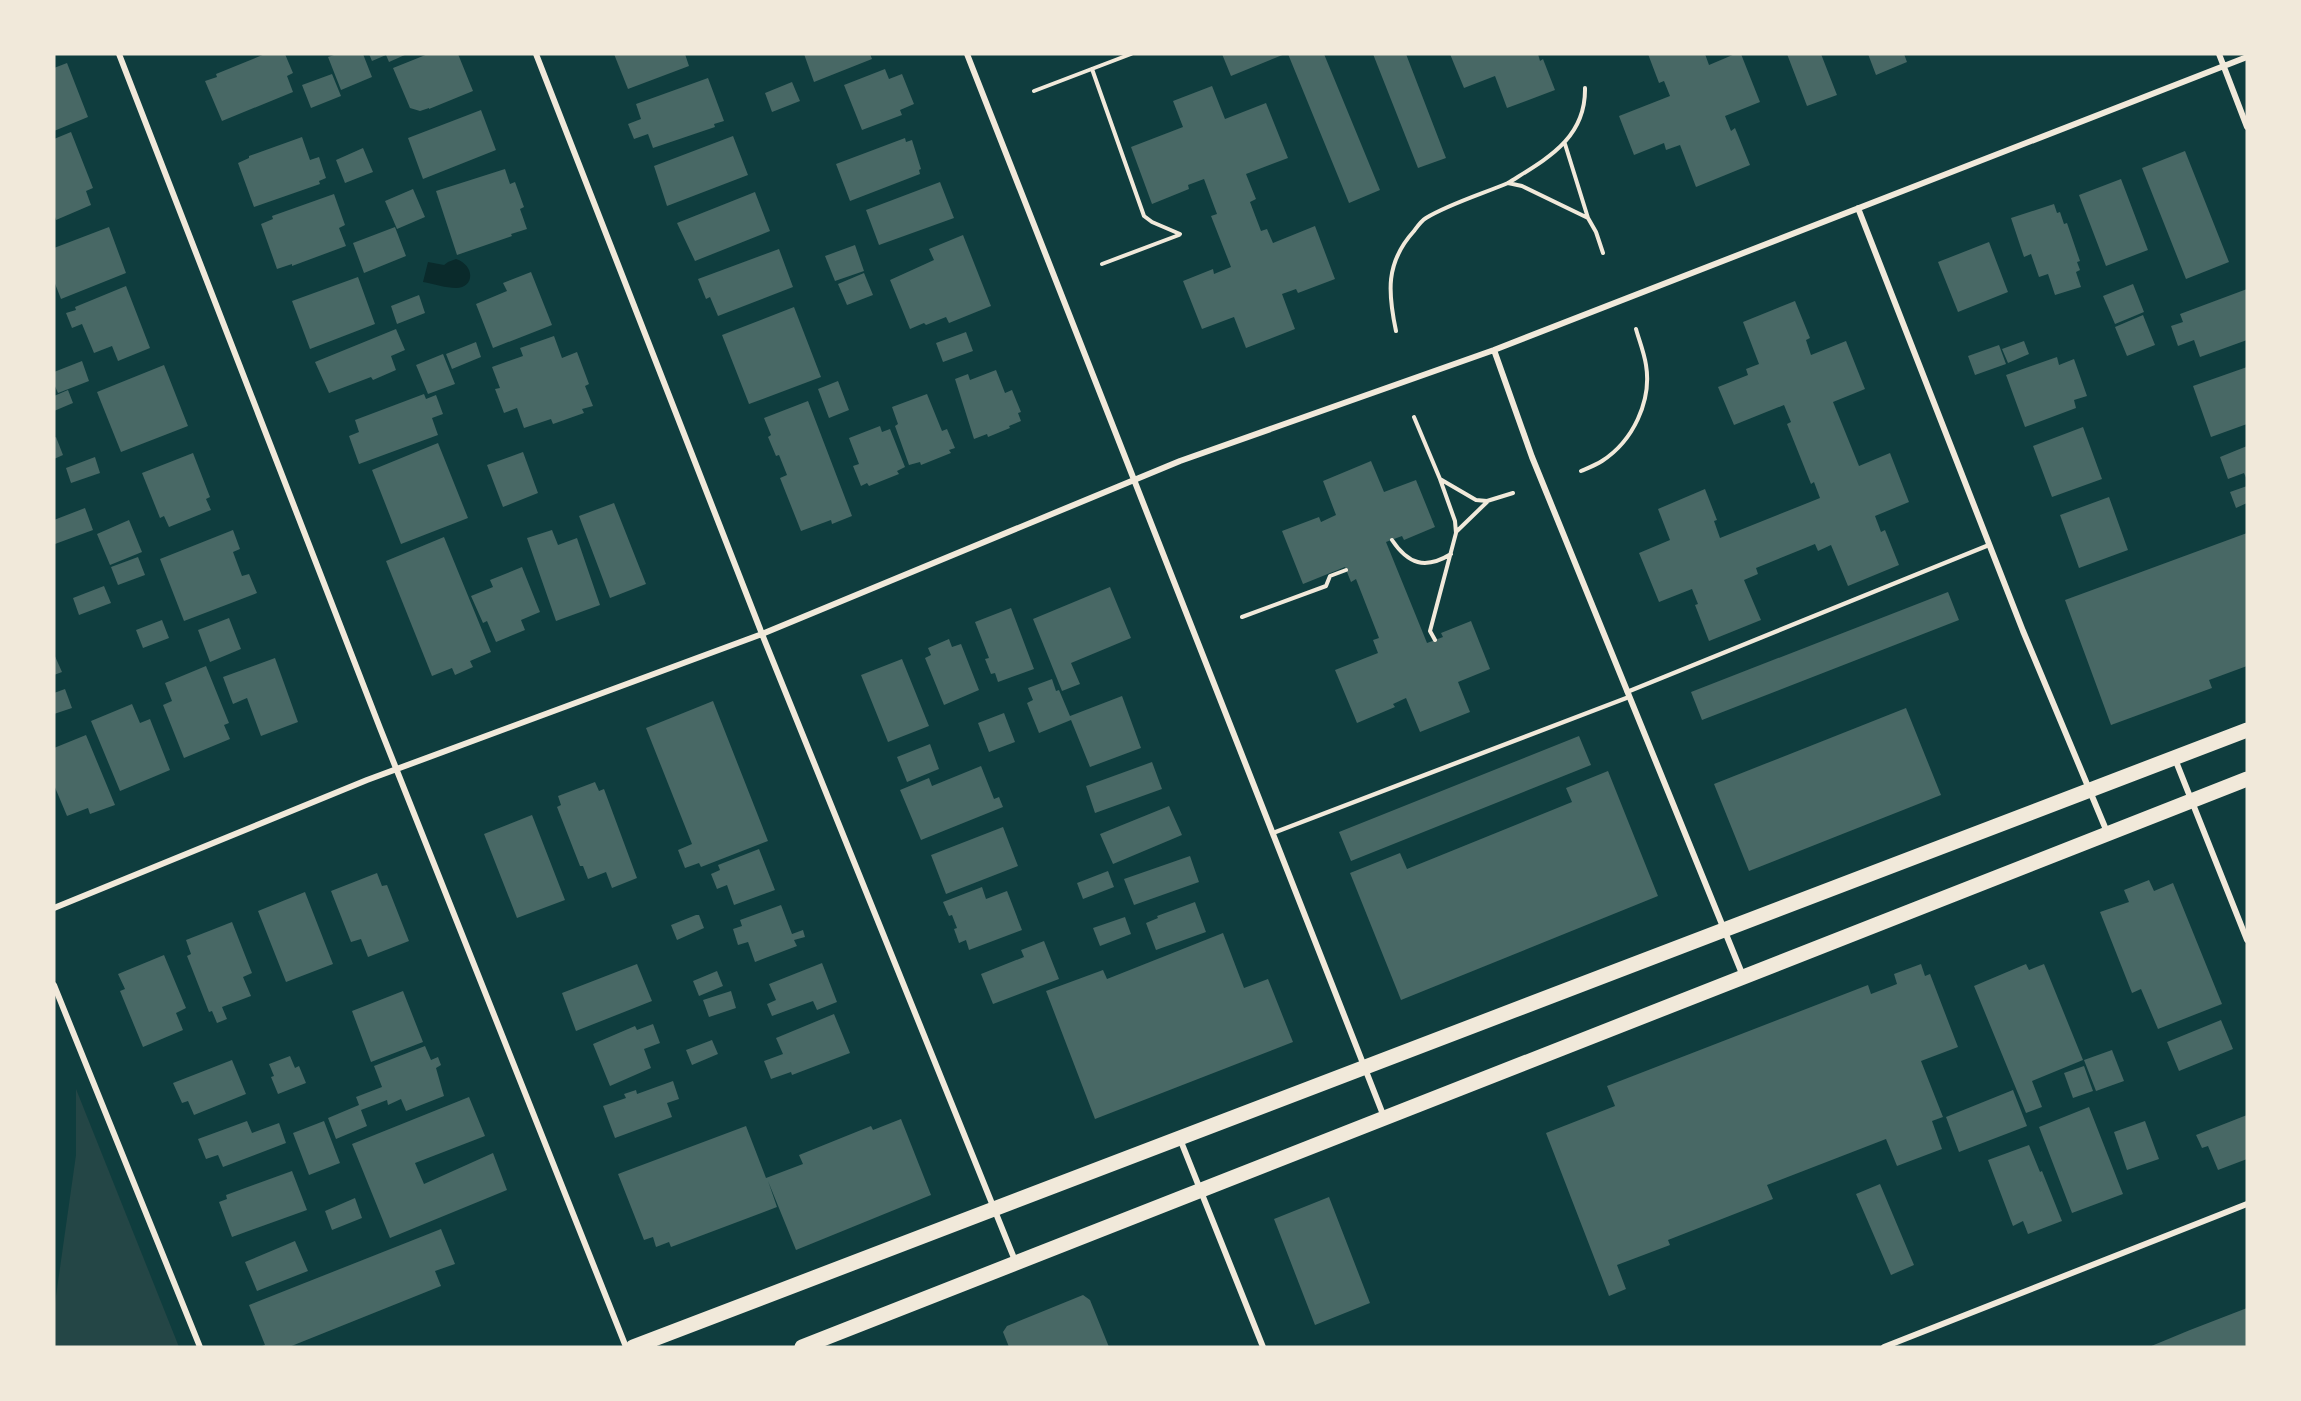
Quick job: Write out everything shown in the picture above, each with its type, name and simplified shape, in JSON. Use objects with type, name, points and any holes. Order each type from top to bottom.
[{"type":"main road","points":[[633,1347],[2247,730]]},
{"type":"main road","points":[[802,1347],[2247,779]]},
{"type":"street","points":[[119,54],[397,770],[626,1347]]},
{"type":"street","points":[[536,54],[762,634],[1016,1263]]},
{"type":"street","points":[[967,54],[1385,1118]]},
{"type":"street","points":[[2219,54],[2247,127]]},
{"type":"street","points":[[54,908],[397,770],[762,634],[1180,461],[1494,350],[2247,57]]},
{"type":"street","points":[[1858,208],[1989,545],[2107,834]]},
{"type":"street","points":[[1494,350],[1532,457],[1744,977]]},
{"type":"street","points":[[2175,758],[2247,940]]},
{"type":"street","points":[[54,985],[200,1347]]},
{"type":"street","points":[[1180,1138],[1263,1347]]},
{"type":"street","points":[[1884,1347],[2247,1204]]},
{"type":"lane","points":[[1273,833],[1628,694],[1989,545]]},
{"type":"path","points":[[1034,92],[1131,54]]},
{"type":"path","points":[[1092,69],[1144,216],[1180,234],[1102,264]]},
{"type":"path","points":[[1396,332],[1390,305],[1390,282],[1394,261],[1406,240],[1425,219],[1508,183],[1565,144],[1577,125],[1585,103],[1585,88]]},
{"type":"path","points":[[1565,144],[1588,218],[1596,232],[1603,253]]},
{"type":"path","points":[[1508,183],[1522,186],[1588,218]]},
{"type":"path","points":[[1581,471],[1603,461],[1624,440],[1639,419],[1646,393],[1646,366],[1636,328]]},
{"type":"path","points":[[1414,417],[1455,521],[1456,533],[1430,631],[1435,640]]},
{"type":"path","points":[[1440,479],[1476,500],[1487,501],[1513,494]]},
{"type":"path","points":[[1456,533],[1487,501]]},
{"type":"path","points":[[1392,540],[1400,552],[1412,561],[1423,563],[1439,561],[1450,554]]},
{"type":"path","points":[[1242,617],[1326,586],[1330,576],[1346,570]]},
{"type":"shaded area","points":[[456,259],[467,266],[470,276],[467,284],[452,288],[423,282],[428,262],[444,265]]},
{"type":"shaded area","points":[[76,1089],[179,1347],[54,1347],[54,1310],[76,1155]]},
{"type":"building","points":[[265,54],[285,54],[293,73],[287,76],[293,92],[222,121],[205,81],[217,77],[216,74]]},
{"type":"building","points":[[337,54],[363,54],[372,77],[341,90],[328,57]]},
{"type":"building","points":[[369,54],[407,54],[389,62],[386,55],[372,61]]},
{"type":"building","points":[[428,54],[458,54],[473,91],[429,109],[420,111],[410,108],[393,68]]},
{"type":"building","points":[[614,54],[685,54],[689,66],[628,89]]},
{"type":"building","points":[[804,54],[870,54],[872,59],[814,82]]},
{"type":"building","points":[[1222,54],[1285,54],[1231,76]]},
{"type":"building","points":[[1288,54],[1324,54],[1380,190],[1349,203]]},
{"type":"building","points":[[1373,54],[1406,54],[1446,158],[1418,168]]},
{"type":"building","points":[[1450,54],[1538,54],[1540,61],[1543,59],[1555,90],[1507,108],[1495,76],[1464,88]]},
{"type":"building","points":[[1648,54],[1705,54],[1709,65],[1735,54],[1741,54],[1760,102],[1725,116],[1731,131],[1735,128],[1750,165],[1696,187],[1680,145],[1666,150],[1664,143],[1634,155],[1619,116],[1670,96],[1664,81],[1659,83]]},
{"type":"building","points":[[1787,54],[1821,54],[1837,95],[1807,106]]},
{"type":"building","points":[[1868,54],[1904,54],[1907,62],[1876,75]]},
{"type":"building","points":[[67,63],[88,117],[54,131],[54,68]]},
{"type":"building","points":[[885,69],[889,79],[902,74],[914,104],[900,110],[902,115],[862,130],[844,85]]},
{"type":"building","points":[[332,74],[341,96],[311,108],[302,85]]},
{"type":"building","points":[[708,78],[724,121],[714,124],[715,127],[653,148],[648,134],[634,139],[628,124],[641,119],[636,104]]},
{"type":"building","points":[[792,82],[800,101],[772,112],[765,93]]},
{"type":"building","points":[[1212,86],[1225,119],[1266,103],[1288,158],[1246,174],[1256,199],[1250,202],[1261,231],[1267,229],[1273,243],[1315,226],[1335,279],[1298,293],[1296,289],[1282,294],[1295,329],[1246,348],[1234,317],[1202,329],[1183,281],[1213,269],[1214,274],[1231,267],[1211,216],[1217,214],[1204,179],[1188,185],[1189,189],[1152,204],[1131,147],[1183,127],[1173,101]]},
{"type":"building","points":[[481,110],[496,150],[423,179],[408,138]]},
{"type":"building","points":[[71,132],[93,188],[86,191],[91,205],[56,220],[54,214],[54,139]]},
{"type":"building","points":[[733,136],[748,175],[667,206],[654,166]]},
{"type":"building","points":[[302,137],[310,160],[319,157],[326,178],[319,181],[320,184],[254,207],[238,163],[249,156]]},
{"type":"building","points":[[905,138],[906,142],[912,140],[921,169],[920,174],[850,201],[836,164]]},
{"type":"building","points":[[363,148],[373,172],[345,183],[336,160]]},
{"type":"building","points":[[2185,151],[2229,262],[2186,279],[2142,168]]},
{"type":"building","points":[[505,169],[510,184],[515,182],[524,207],[520,209],[527,229],[457,255],[436,191]]},
{"type":"building","points":[[2121,179],[2148,250],[2106,266],[2079,195]]},
{"type":"building","points":[[940,182],[954,218],[879,245],[866,210]]},
{"type":"building","points":[[413,189],[425,217],[397,229],[385,201]]},
{"type":"building","points":[[755,192],[770,231],[695,261],[677,223]]},
{"type":"building","points":[[334,194],[345,225],[339,228],[346,246],[292,266],[292,264],[277,269],[261,224],[273,219],[272,216]]},
{"type":"building","points":[[2054,204],[2064,224],[2067,223],[2080,261],[2077,262],[2080,270],[2076,272],[2081,287],[2055,295],[2048,274],[2039,277],[2031,254],[2024,257],[2011,218]]},
{"type":"building","points":[[109,227],[126,273],[61,299],[54,281],[54,248]]},
{"type":"building","points":[[395,227],[406,256],[364,273],[353,243]]},
{"type":"building","points":[[963,235],[991,306],[949,323],[946,317],[910,329],[890,280],[934,260],[929,249]]},
{"type":"building","points":[[1989,242],[2008,292],[1958,312],[1938,262]]},
{"type":"building","points":[[855,245],[864,271],[835,281],[825,256]]},
{"type":"building","points":[[779,249],[793,287],[718,316],[710,297],[706,299],[698,279]]},
{"type":"building","points":[[531,272],[552,325],[493,348],[476,304],[507,291],[503,283]]},
{"type":"building","points":[[864,273],[873,295],[847,305],[838,284]]},
{"type":"building","points":[[358,277],[375,324],[310,349],[292,301]]},
{"type":"building","points":[[2133,284],[2144,312],[2115,324],[2103,296]]},
{"type":"building","points":[[126,286],[150,348],[118,361],[112,346],[94,353],[82,324],[72,328],[66,313]]},
{"type":"building","points":[[2247,289],[2247,340],[2200,357],[2194,340],[2178,346],[2171,326],[2183,322],[2180,314]]},
{"type":"building","points":[[419,295],[425,313],[397,324],[391,306]]},
{"type":"building","points":[[1795,301],[1810,338],[1806,340],[1811,355],[1846,341],[1865,389],[1833,402],[1859,466],[1890,453],[1909,502],[1875,516],[1881,532],[1885,530],[1899,565],[1848,586],[1831,545],[1818,551],[1815,544],[1756,568],[1758,574],[1744,580],[1761,620],[1709,641],[1695,605],[1698,604],[1692,589],[1659,602],[1639,553],[1670,540],[1658,509],[1705,489],[1717,520],[1714,521],[1720,538],[1820,498],[1814,482],[1811,484],[1787,424],[1791,422],[1784,405],[1734,425],[1718,387],[1748,375],[1746,369],[1759,364],[1743,322]]},
{"type":"building","points":[[794,307],[821,377],[749,404],[722,335]]},
{"type":"building","points":[[2143,315],[2155,345],[2127,356],[2115,327]]},
{"type":"building","points":[[396,329],[405,350],[391,356],[396,370],[373,380],[371,377],[329,393],[315,362]]},
{"type":"building","points":[[966,332],[973,351],[943,362],[936,343]]},
{"type":"building","points":[[554,336],[562,358],[577,352],[589,384],[585,386],[593,406],[582,409],[584,413],[553,424],[551,419],[524,428],[517,408],[504,413],[495,389],[500,388],[492,367],[523,356],[520,348]]},
{"type":"building","points":[[2024,341],[2029,354],[2008,363],[2002,349]]},
{"type":"building","points":[[476,342],[481,357],[452,369],[446,354]]},
{"type":"building","points":[[1999,345],[2006,364],[1975,375],[1968,356]]},
{"type":"building","points":[[443,354],[455,384],[428,394],[416,365]]},
{"type":"building","points":[[2057,357],[2059,365],[2074,359],[2087,396],[2074,400],[2076,408],[2025,427],[2006,375]]},
{"type":"building","points":[[82,361],[89,381],[58,393],[54,384],[54,372]]},
{"type":"building","points":[[164,365],[188,426],[121,452],[97,392]]},
{"type":"building","points":[[2247,367],[2247,424],[2211,437],[2193,386]]},
{"type":"building","points":[[996,370],[1005,393],[1012,390],[1021,412],[1018,413],[1021,421],[988,437],[987,434],[974,439],[955,379],[968,374],[970,380]]},
{"type":"building","points":[[838,381],[849,410],[829,418],[818,389]]},
{"type":"building","points":[[68,390],[73,403],[54,411],[54,396]]},
{"type":"building","points":[[424,394],[426,399],[436,395],[443,414],[432,418],[438,435],[359,464],[349,436],[359,432],[355,420]]},
{"type":"building","points":[[927,394],[942,431],[947,429],[955,448],[949,450],[951,453],[921,465],[920,462],[909,465],[895,426],[898,424],[892,407]]},
{"type":"building","points":[[808,401],[852,516],[832,524],[831,520],[801,531],[780,478],[787,475],[768,437],[771,435],[764,418]]},
{"type":"building","points":[[880,426],[882,432],[890,429],[905,467],[897,471],[899,474],[869,486],[867,483],[861,486],[853,466],[859,464],[849,438]]},
{"type":"building","points":[[2083,427],[2102,479],[2052,497],[2033,446]]},
{"type":"building","points":[[56,437],[63,455],[54,459],[54,438]]},
{"type":"building","points":[[438,443],[468,518],[401,544],[372,470]]},
{"type":"building","points":[[2247,446],[2247,480],[2244,473],[2228,479],[2220,457]]},
{"type":"building","points":[[523,452],[538,493],[503,507],[487,465]]},
{"type":"building","points":[[193,453],[210,497],[206,499],[211,510],[169,527],[164,516],[160,518],[142,473]]},
{"type":"building","points":[[95,457],[100,473],[71,483],[66,468]]},
{"type":"building","points":[[1371,461],[1384,492],[1416,480],[1435,527],[1404,540],[1402,536],[1386,542],[1427,643],[1443,637],[1441,633],[1471,621],[1490,669],[1458,682],[1470,712],[1420,732],[1406,698],[1393,704],[1395,707],[1357,723],[1335,670],[1378,653],[1373,640],[1379,638],[1356,579],[1351,582],[1345,567],[1303,584],[1282,531],[1319,517],[1321,522],[1336,515],[1323,481]]},
{"type":"building","points":[[2247,486],[2247,503],[2236,508],[2230,492]]},
{"type":"building","points":[[2109,497],[2128,550],[2079,568],[2060,515]]},
{"type":"building","points":[[614,503],[646,584],[610,598],[579,516]]},
{"type":"building","points":[[85,508],[93,530],[55,544],[54,520]]},
{"type":"building","points":[[129,520],[142,552],[110,565],[97,534]]},
{"type":"building","points":[[233,530],[240,549],[233,552],[242,576],[249,574],[257,593],[184,621],[160,559]]},
{"type":"building","points":[[552,530],[558,545],[577,538],[600,605],[556,621],[527,538]]},
{"type":"building","points":[[2247,533],[2247,666],[2209,680],[2212,688],[2111,725],[2065,600]]},
{"type":"building","points":[[444,537],[491,652],[470,661],[473,667],[455,675],[452,668],[432,676],[386,561]]},
{"type":"building","points":[[138,557],[145,575],[118,585],[111,567]]},
{"type":"building","points":[[522,567],[540,612],[521,620],[525,630],[496,642],[487,621],[483,623],[471,596],[493,587],[490,580]]},
{"type":"building","points":[[104,586],[111,603],[79,615],[73,598]]},
{"type":"building","points":[[1110,587],[1131,638],[1071,663],[1080,684],[1062,691],[1033,619]]},
{"type":"building","points":[[1948,592],[1959,620],[1702,720],[1691,692]]},
{"type":"building","points":[[1011,608],[1034,669],[998,682],[995,673],[991,674],[985,659],[989,658],[975,622]]},
{"type":"building","points":[[229,618],[241,649],[210,662],[198,630]]},
{"type":"building","points":[[162,620],[169,638],[143,648],[136,630]]},
{"type":"building","points":[[949,639],[952,647],[961,644],[979,690],[944,705],[925,658],[931,655],[928,648]]},
{"type":"building","points":[[54,654],[62,672],[54,675]]},
{"type":"building","points":[[275,658],[298,722],[261,736],[247,698],[233,704],[223,677]]},
{"type":"building","points":[[902,659],[929,726],[888,742],[861,675]]},
{"type":"building","points":[[206,666],[229,723],[224,725],[230,739],[184,758],[163,705],[172,701],[165,683]]},
{"type":"building","points":[[1052,679],[1070,716],[1122,696],[1141,748],[1090,767],[1071,720],[1039,733],[1027,703],[1033,700],[1028,688]]},
{"type":"building","points":[[65,689],[72,708],[54,714],[54,693]]},
{"type":"building","points":[[713,701],[768,841],[701,867],[699,863],[685,868],[678,850],[692,844],[646,728]]},
{"type":"building","points":[[132,704],[140,723],[150,719],[170,770],[120,791],[91,721]]},
{"type":"building","points":[[1906,708],[1941,795],[1749,871],[1714,784]]},
{"type":"building","points":[[1004,713],[1015,742],[989,752],[978,723]]},
{"type":"building","points":[[86,735],[115,805],[90,814],[88,808],[67,816],[54,785],[54,748]]},
{"type":"building","points":[[1579,736],[1591,765],[1351,861],[1339,832]]},
{"type":"building","points":[[930,744],[939,769],[907,782],[897,757]]},
{"type":"building","points":[[1152,762],[1162,789],[1095,813],[1086,786]]},
{"type":"building","points":[[981,766],[994,799],[999,797],[1003,807],[921,840],[900,790],[929,778],[932,786]]},
{"type":"building","points":[[1608,771],[1658,896],[1401,1000],[1350,873],[1400,853],[1407,869],[1572,802],[1566,788]]},
{"type":"building","points":[[595,782],[599,791],[604,789],[637,878],[612,888],[606,872],[588,879],[583,866],[580,866],[557,807],[561,805],[558,796]]},
{"type":"building","points":[[1169,806],[1182,835],[1113,864],[1100,834]]},
{"type":"building","points":[[532,815],[565,900],[517,918],[484,834]]},
{"type":"building","points":[[1003,827],[1018,866],[946,894],[931,855]]},
{"type":"building","points":[[759,849],[775,890],[734,905],[727,885],[717,889],[711,874],[720,870],[718,865]]},
{"type":"building","points":[[1190,856],[1199,882],[1134,905],[1124,879]]},
{"type":"building","points":[[1108,871],[1114,887],[1083,899],[1077,883]]},
{"type":"building","points":[[377,873],[382,886],[387,885],[409,941],[368,957],[361,939],[351,942],[331,891]]},
{"type":"building","points":[[2149,880],[2154,891],[2173,883],[2222,1004],[2158,1029],[2141,989],[2132,993],[2100,912],[2129,902],[2124,890]]},
{"type":"building","points":[[982,887],[986,899],[1007,891],[1022,930],[969,950],[966,940],[959,943],[952,915],[949,916],[943,902]]},
{"type":"building","points":[[305,892],[333,964],[286,982],[258,911]]},
{"type":"building","points":[[1195,902],[1206,932],[1156,950],[1146,923],[1158,918],[1157,916]]},
{"type":"building","points":[[781,905],[792,934],[803,930],[805,937],[794,940],[797,946],[755,962],[748,942],[738,945],[733,929],[742,926],[740,920]]},
{"type":"building","points":[[699,915],[704,928],[677,940],[671,925]]},
{"type":"building","points":[[1125,917],[1131,934],[1100,946],[1093,928]]},
{"type":"building","points":[[232,922],[252,973],[243,977],[251,996],[222,1007],[227,1019],[217,1023],[212,1011],[209,1012],[187,956],[191,954],[186,940]]},
{"type":"building","points":[[1223,933],[1244,988],[1268,979],[1293,1042],[1095,1119],[1046,991],[1103,970],[1107,979]]},
{"type":"building","points":[[1044,941],[1059,979],[993,1004],[981,974],[1024,957],[1021,950]]},
{"type":"building","points":[[164,955],[186,1008],[176,1013],[183,1030],[143,1047],[120,991],[125,989],[118,974]]},
{"type":"building","points":[[822,963],[837,1002],[817,1010],[813,1001],[772,1016],[767,1004],[776,1000],[769,984]]},
{"type":"building","points":[[637,964],[652,1001],[576,1031],[562,993]]},
{"type":"building","points":[[1921,964],[1925,976],[1930,974],[1958,1047],[1921,1061],[1943,1117],[1932,1121],[1942,1149],[1897,1166],[1886,1139],[1767,1185],[1773,1199],[1668,1240],[1670,1245],[1617,1265],[1626,1289],[1609,1296],[1546,1133],[1615,1106],[1607,1086],[1868,985],[1871,994],[1892,986],[1897,984],[1894,974]]},
{"type":"building","points":[[2026,964],[2029,970],[2044,964],[2083,1060],[2032,1081],[2042,1107],[2026,1113],[1974,986]]},
{"type":"building","points":[[717,971],[723,986],[699,996],[693,981]]},
{"type":"building","points":[[403,991],[423,1042],[371,1062],[352,1011]]},
{"type":"building","points":[[731,991],[736,1008],[709,1017],[703,1000]]},
{"type":"building","points":[[834,1014],[850,1053],[792,1075],[791,1072],[771,1079],[764,1061],[783,1054],[776,1038]]},
{"type":"building","points":[[2221,1020],[2233,1049],[2179,1071],[2167,1042]]},
{"type":"building","points":[[653,1024],[660,1043],[644,1049],[651,1068],[610,1086],[593,1044],[635,1026],[637,1030]]},
{"type":"building","points":[[712,1040],[718,1054],[692,1065],[686,1050]]},
{"type":"building","points":[[425,1046],[431,1060],[438,1057],[441,1065],[436,1068],[444,1096],[406,1111],[401,1099],[388,1105],[387,1100],[361,1110],[367,1126],[336,1139],[328,1118],[359,1105],[356,1097],[382,1087],[374,1066]]},
{"type":"building","points":[[2112,1050],[2124,1081],[2096,1091],[2084,1060]]},
{"type":"building","points":[[290,1056],[295,1068],[299,1066],[306,1083],[278,1094],[271,1077],[274,1076],[269,1064]]},
{"type":"building","points":[[232,1060],[246,1094],[194,1115],[188,1101],[182,1103],[173,1083]]},
{"type":"building","points":[[2084,1066],[2093,1091],[2073,1098],[2064,1073]]},
{"type":"building","points":[[673,1081],[679,1099],[667,1103],[672,1117],[615,1138],[603,1106],[626,1098],[624,1094],[636,1090],[637,1094]]},
{"type":"building","points":[[2013,1090],[2027,1126],[1959,1152],[1946,1117]]},
{"type":"building","points":[[469,1097],[485,1136],[415,1163],[424,1184],[493,1153],[507,1190],[390,1238],[352,1144]]},
{"type":"building","points":[[2089,1107],[2123,1194],[2072,1213],[2039,1127]]},
{"type":"building","points":[[2247,1115],[2247,1159],[2218,1170],[2208,1146],[2202,1148],[2196,1135]]},
{"type":"building","points":[[901,1119],[931,1195],[796,1250],[768,1181],[777,1207],[671,1247],[669,1242],[656,1247],[653,1237],[644,1240],[618,1174],[746,1126],[766,1178],[803,1164],[799,1155],[871,1126],[873,1130]]},
{"type":"building","points":[[247,1121],[252,1133],[279,1123],[286,1143],[223,1167],[218,1155],[206,1159],[198,1139]]},
{"type":"building","points":[[324,1121],[340,1163],[309,1175],[293,1133]]},
{"type":"building","points":[[2145,1121],[2159,1159],[2127,1170],[2114,1132]]},
{"type":"building","points":[[2029,1145],[2062,1221],[2028,1234],[2023,1221],[2013,1226],[1988,1160]]},
{"type":"building","points":[[292,1171],[307,1210],[232,1237],[219,1202],[227,1199],[226,1195]]},
{"type":"building","points":[[1880,1184],[1914,1265],[1891,1275],[1856,1194]]},
{"type":"building","points":[[1329,1197],[1370,1303],[1315,1325],[1274,1219]]},
{"type":"building","points":[[355,1198],[362,1218],[332,1230],[325,1211]]},
{"type":"building","points":[[441,1229],[455,1264],[435,1271],[441,1286],[289,1347],[259,1347],[265,1345],[249,1305]]},
{"type":"building","points":[[295,1241],[308,1271],[257,1291],[245,1262]]},
{"type":"building","points":[[1083,1295],[1090,1300],[1109,1347],[1009,1347],[1003,1332],[1007,1326]]},
{"type":"building","points":[[2247,1308],[2247,1347],[2149,1347],[2190,1330]]}]
